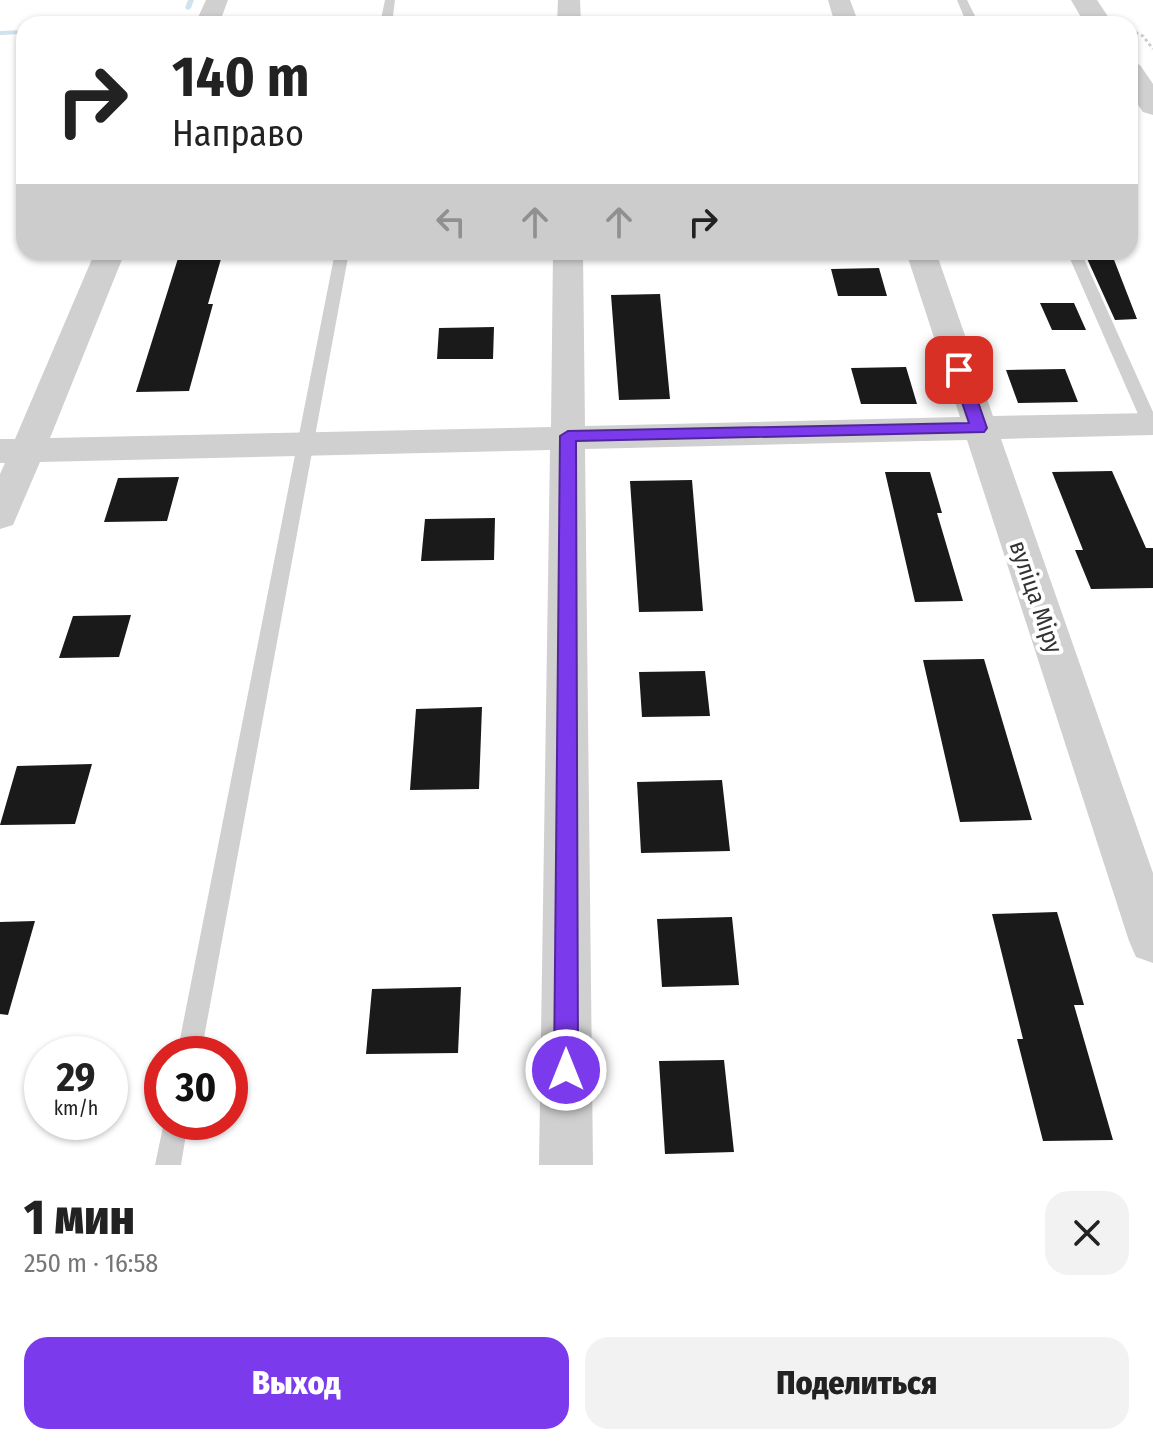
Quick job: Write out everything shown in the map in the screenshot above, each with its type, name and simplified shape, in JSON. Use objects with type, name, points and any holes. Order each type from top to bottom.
[{"type":"street","points":[[1138,83],[1153,106]]},
{"type":"street","points":[[0,516],[14,451],[106,260]]},
{"type":"street","points":[[566,1165],[568,260]]},
{"type":"street","name":"вуліца Міру","points":[[924,260],[1153,941]]},
{"type":"street","points":[[14,451],[306,441],[1152,426]]},
{"type":"lane","points":[[192,1036],[340,260]]},
{"type":"lane","points":[[1078,260],[1152,426]]},
{"type":"lane","points":[[168,1165],[173,1140]]},
{"type":"path","points":[[1138,34],[1153,36]]},
{"type":"path","points":[[1143,36],[1153,49]]},
{"type":"building","points":[[177,260],[221,260],[208,304],[213,304],[189,391],[136,392]]},
{"type":"building","points":[[1088,260],[1114,260],[1137,319],[1115,320]]},
{"type":"building","points":[[879,268],[887,296],[838,296],[831,269]]},
{"type":"building","points":[[660,294],[670,399],[619,400],[611,295]]},
{"type":"building","points":[[1040,303],[1074,303],[1086,330],[1052,330]]},
{"type":"building","points":[[494,327],[493,359],[437,359],[439,328]]},
{"type":"building","points":[[906,367],[917,404],[861,404],[851,368]]},
{"type":"building","points":[[1065,369],[1078,402],[1018,403],[1006,370]]},
{"type":"building","points":[[1112,471],[1146,548],[1153,548],[1153,588],[1091,589],[1075,550],[1083,550],[1052,472]]},
{"type":"building","points":[[885,472],[930,472],[942,513],[937,513],[963,601],[915,602]]},
{"type":"building","points":[[179,477],[167,521],[104,522],[118,478]]},
{"type":"building","points":[[692,480],[703,611],[639,612],[630,481]]},
{"type":"building","points":[[495,518],[494,560],[421,561],[425,519]]},
{"type":"building","points":[[131,615],[119,657],[59,658],[73,616]]},
{"type":"building","points":[[984,659],[1032,820],[960,822],[923,660]]},
{"type":"building","points":[[705,671],[710,716],[642,717],[639,672]]},
{"type":"building","points":[[482,707],[479,789],[410,790],[416,709]]},
{"type":"building","points":[[92,764],[75,824],[0,825],[17,766]]},
{"type":"building","points":[[722,780],[730,851],[641,853],[637,782]]},
{"type":"building","points":[[1057,912],[1084,1005],[1074,1005],[1113,1140],[1043,1141],[1017,1039],[1023,1039],[992,914]]},
{"type":"building","points":[[732,917],[739,985],[662,987],[657,919]]},
{"type":"building","points":[[35,921],[8,1015],[0,1014],[0,922]]},
{"type":"building","points":[[461,987],[458,1053],[366,1054],[372,989]]},
{"type":"building","points":[[724,1060],[734,1152],[665,1154],[659,1061]]},
{"type":"waterway","points":[[188,8],[191,0]]},
{"type":"waterway","points":[[0,33],[16,32]]},
{"type":"route","points":[[566,1070],[568,436],[978,428],[959,370]]}]
